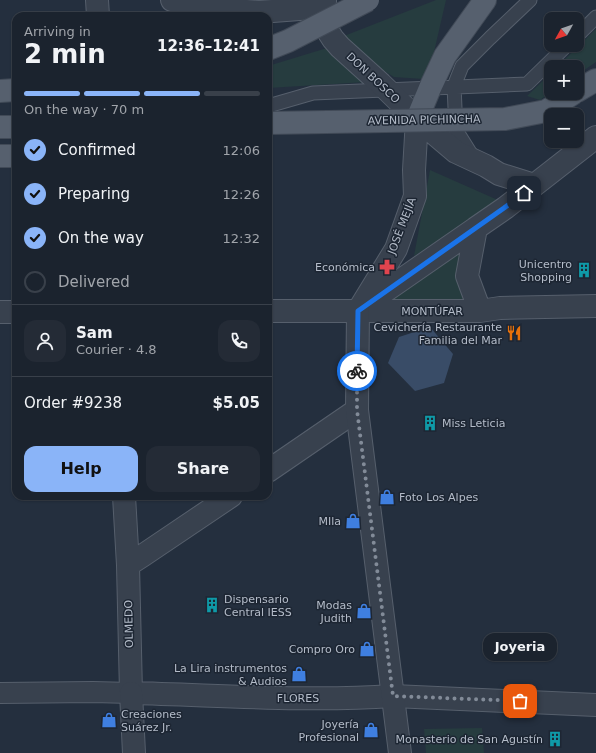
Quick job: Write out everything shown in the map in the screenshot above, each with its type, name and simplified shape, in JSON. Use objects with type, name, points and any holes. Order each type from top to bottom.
[{"type":"main road","points":[[272,47],[288,41],[368,0]]},
{"type":"main road","points":[[417,119],[445,56],[485,0]]},
{"type":"main road","points":[[584,87],[596,80]]},
{"type":"main road","points":[[0,91],[12,90]]},
{"type":"main road","name":"AVENIDA PICHINCHA","points":[[272,123],[505,119],[546,110],[562,100]]},
{"type":"main road","points":[[0,127],[12,127]]},
{"type":"main road","points":[[0,156],[12,156]]},
{"type":"street","points":[[97,0],[98,12]]},
{"type":"street","points":[[172,0],[207,8],[259,12],[318,3]]},
{"type":"street","name":"DON BOSCO","points":[[318,3],[333,39],[417,119],[456,152],[486,166],[499,174],[534,185]]},
{"type":"street","name":"JOSÉ MEJÍA","points":[[358,311],[396,249],[415,196],[414,170],[417,119]]},
{"type":"street","points":[[400,753],[357,410],[358,311],[504,208],[596,137]]},
{"type":"street","points":[[476,228],[467,276],[480,311]]},
{"type":"street","name":"MONTÚFAR","points":[[272,311],[480,311],[500,308],[596,306]]},
{"type":"street","points":[[0,312],[12,312]]},
{"type":"street","points":[[272,468],[357,410]]},
{"type":"street","name":"OLMEDO","points":[[124,500],[128,565],[134,753]]},
{"type":"street","points":[[128,565],[226,500]]},
{"type":"street","name":"FLORES","points":[[0,693],[93,692],[293,698],[393,696],[596,705]]},
{"type":"lane","points":[[486,166],[471,154],[456,130],[454,86],[462,66],[530,0]]},
{"type":"lane","points":[[584,29],[596,17]]},
{"type":"lane","points":[[272,105],[314,92],[526,84],[560,52]]},
{"type":"green space","points":[[436,0],[446,0],[434,52],[424,79],[394,77],[368,61],[344,36]]},
{"type":"green space","points":[[596,29],[596,62],[584,70],[584,60],[564,60],[572,52],[584,52],[584,41]]},
{"type":"green space","points":[[327,48],[367,82],[272,88],[272,65]]},
{"type":"green space","points":[[544,80],[544,97],[540,100],[527,96]]},
{"type":"green space","points":[[430,170],[500,201],[414,256]]},
{"type":"green space","points":[[466,246],[466,300],[382,304]]},
{"type":"green space","points":[[482,728],[484,753],[426,753],[424,729]]},
{"type":"water","points":[[430,327],[453,354],[444,383],[415,391],[388,363],[399,337]]},
{"type":"way so far","points":[[357,371],[357,410],[393,696],[520,701]]},
{"type":"place","name":"Económica","points":[[387,267]]},
{"type":"place","name":"Unicentro Shopping","points":[[584,270]]},
{"type":"place","name":"Cevichería Restaurante Familia del Mar","points":[[514,333]]},
{"type":"place","name":"Miss Leticia","points":[[430,423]]},
{"type":"place","name":"Foto Los Alpes","points":[[387,497]]},
{"type":"place","name":"MIla","points":[[353,521]]},
{"type":"place","name":"Dispensario Central IESS","points":[[212,605]]},
{"type":"place","name":"Modas Judith","points":[[364,611]]},
{"type":"place","name":"Compro Oro","points":[[367,649]]},
{"type":"place","name":"La Lira instrumentos & Audios","points":[[299,674]]},
{"type":"place","name":"Joyeria","points":[[520,701]]},
{"type":"place","name":"Creaciones Suárez Jr.","points":[[109,720]]},
{"type":"place","name":"Joyería Profesional","points":[[371,730]]},
{"type":"place","name":"Monasterio de San Agustín","points":[[555,739]]},
{"type":"route","points":[[357,371],[358,311],[524,193]]}]
